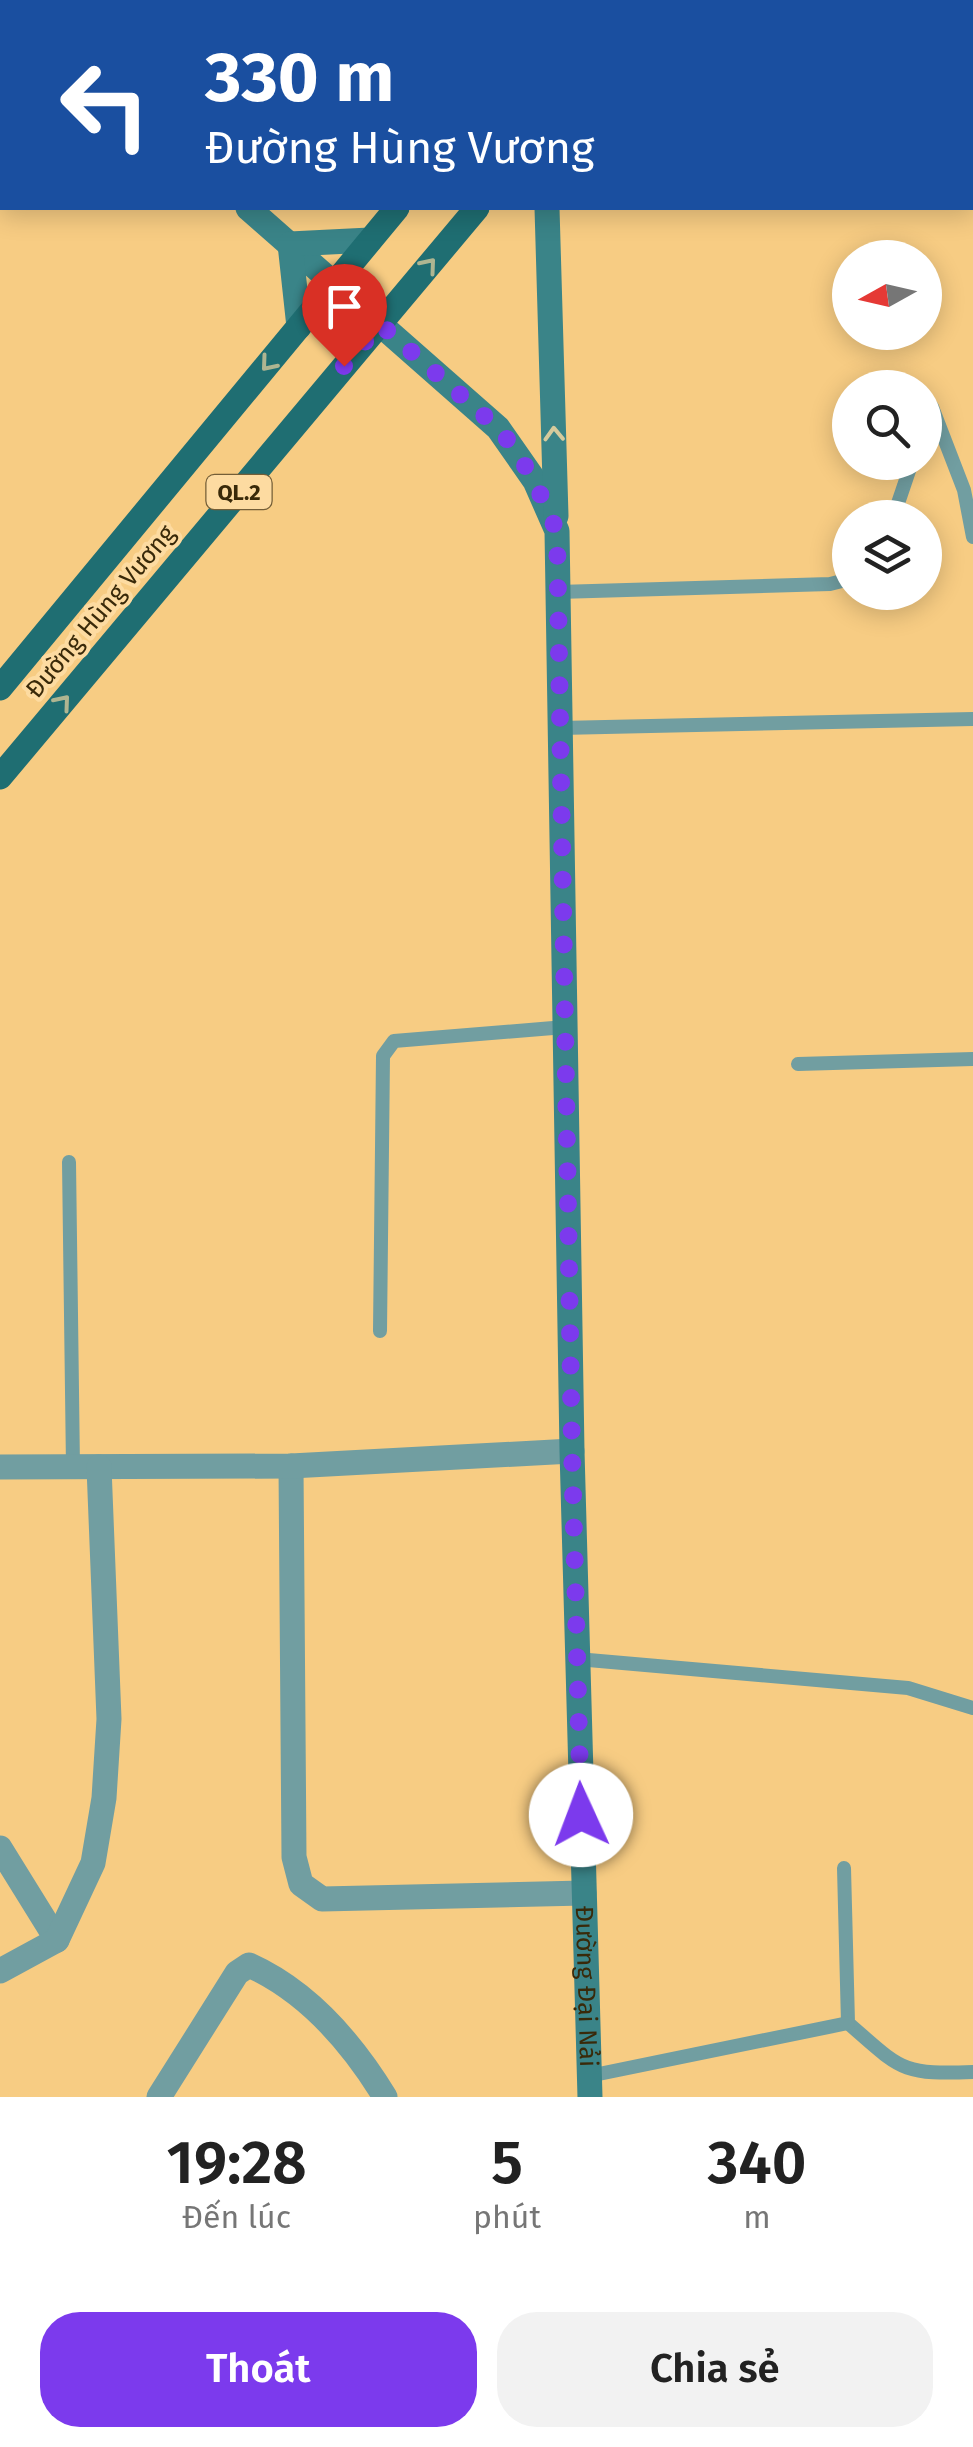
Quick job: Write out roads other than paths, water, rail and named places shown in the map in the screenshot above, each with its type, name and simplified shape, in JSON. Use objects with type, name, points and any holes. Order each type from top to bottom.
[{"type":"main road","name":"Đường Hùng Vương","points":[[0,688],[395,210]]},
{"type":"main road","name":"Đường Hùng Vương","points":[[0,777],[475,210]]},
{"type":"street","name":"Đường Đại Nải","points":[[250,210],[498,428],[535,481],[557,532],[576,1659],[590,2087]]},
{"type":"street","points":[[548,210],[557,532]]},
{"type":"street","points":[[299,327],[290,244],[370,240]]},
{"type":"street","points":[[0,1467],[291,1466],[572,1451]]},
{"type":"street","points":[[291,1466],[294,1858],[301,1884],[322,1899],[584,1893]]},
{"type":"street","points":[[0,1971],[57,1940],[92,1864],[104,1798],[109,1719],[99,1467]]},
{"type":"street","points":[[0,1848],[57,1940]]},
{"type":"street","points":[[159,2097],[237,1973],[249,1966],[262,1971],[329,2020],[360,2057],[385,2097]]},
{"type":"lane","points":[[942,432],[964,490],[973,538]]},
{"type":"lane","points":[[558,592],[832,584]]},
{"type":"lane","points":[[560,728],[973,719]]},
{"type":"lane","points":[[380,1331],[383,1056],[394,1041],[565,1027]]},
{"type":"lane","points":[[798,1064],[973,1059]]},
{"type":"lane","points":[[70,1162],[73,1468]]},
{"type":"lane","points":[[576,1659],[908,1688],[973,1708]]},
{"type":"lane","points":[[844,1868],[848,2023],[898,2066],[939,2074],[973,2072]]},
{"type":"lane","points":[[590,2087],[848,2023]]}]
